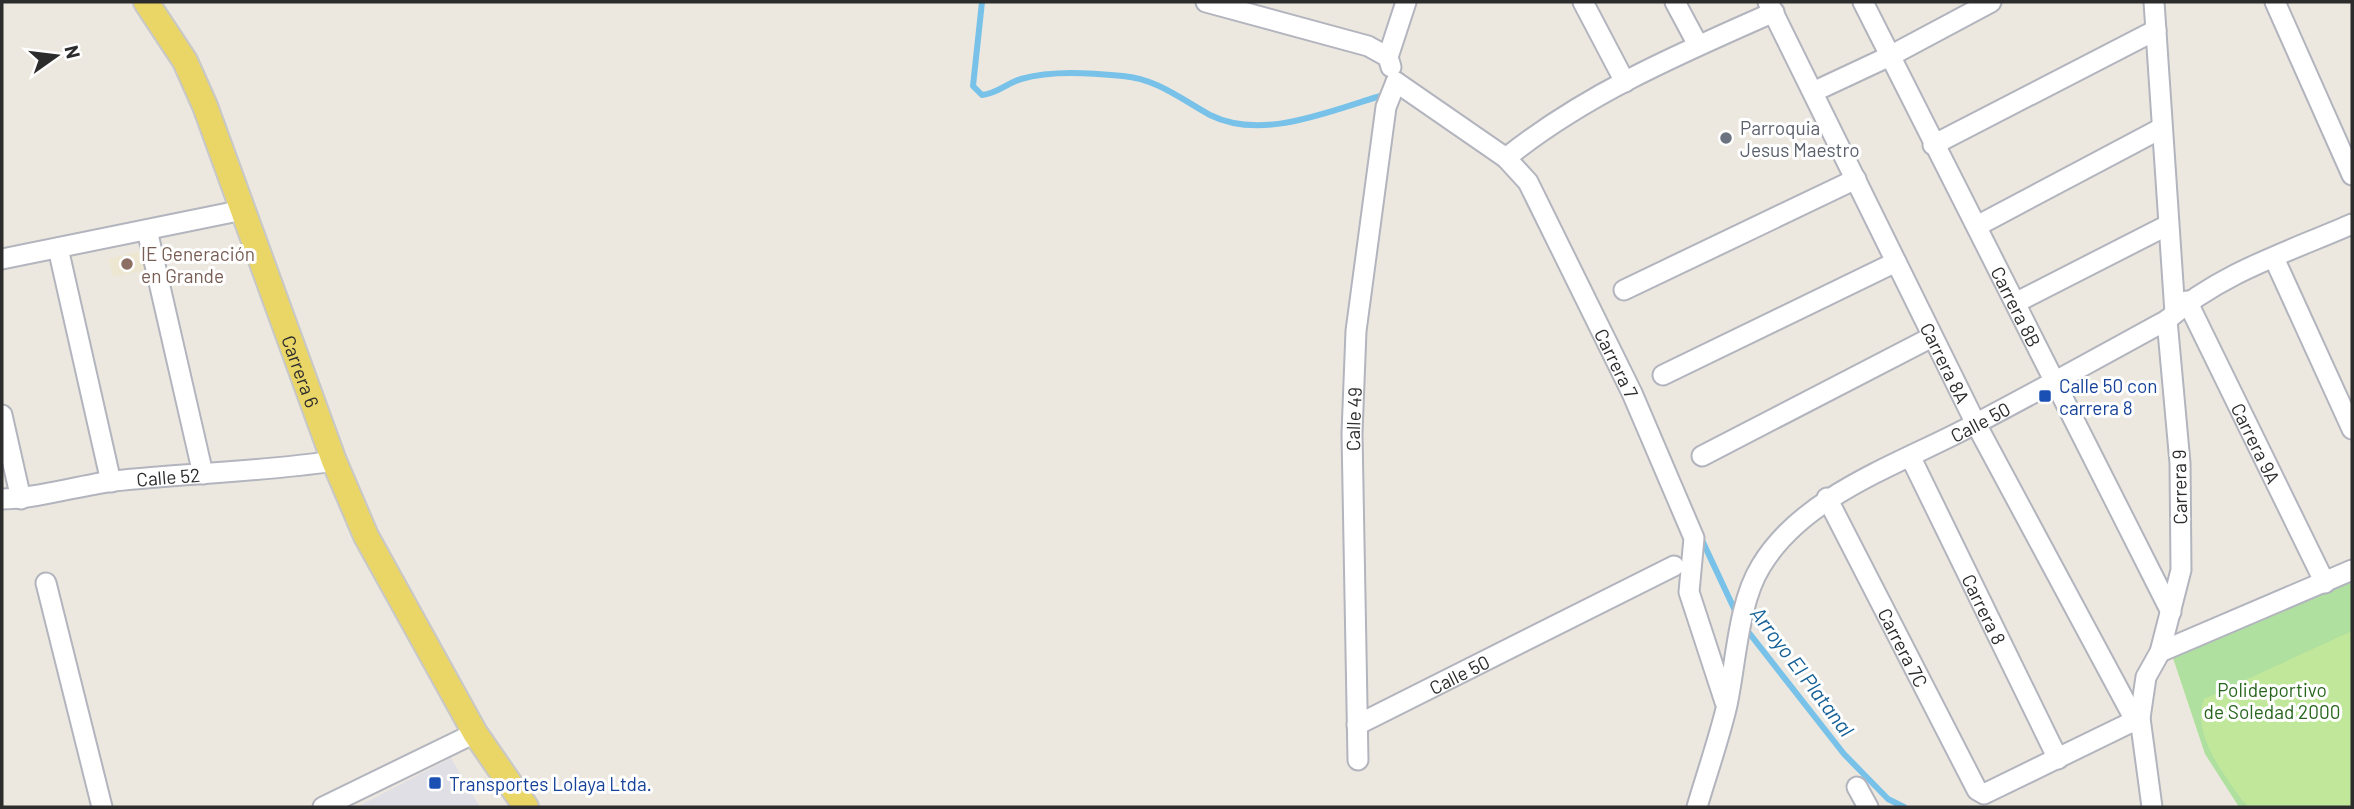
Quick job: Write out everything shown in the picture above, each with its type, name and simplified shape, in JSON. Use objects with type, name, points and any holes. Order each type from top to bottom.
[{"type":"main road","name":"Carrera 6","points":[[146,2],[185,61],[243,209],[334,461],[366,536],[475,733],[526,807]]},
{"type":"street","points":[[1206,2],[1368,46],[1388,57]]},
{"type":"street","points":[[1396,82],[1388,57],[1406,2]]},
{"type":"street","points":[[1583,2],[1625,82]]},
{"type":"street","points":[[1675,2],[1698,46]]},
{"type":"street","name":"Carrera 8B","points":[[1863,2],[1933,145],[2017,302],[2171,612]]},
{"type":"street","points":[[1813,92],[1891,56],[1964,8],[1990,2]]},
{"type":"street","name":"Carrera 9","points":[[2137,719],[2146,677],[2160,652],[2180,570],[2176,311],[2166,226],[2154,2]]},
{"type":"street","points":[[2275,2],[2352,175]]},
{"type":"street","points":[[1506,158],[1543,128],[1625,82],[1771,7]]},
{"type":"street","name":"Carrera 8A","points":[[1771,7],[1976,424],[2137,719]]},
{"type":"street","points":[[1933,145],[2156,30]]},
{"type":"street","name":"Carrera 7","points":[[1396,82],[1506,158],[1528,182],[1667,469],[1694,538],[1689,592],[1727,706]]},
{"type":"street","name":"Calle 49","points":[[1358,760],[1352,433],[1356,331],[1386,107],[1396,82]]},
{"type":"street","points":[[1977,226],[2160,130]]},
{"type":"street","points":[[1624,290],[1856,179]]},
{"type":"street","points":[[2,259],[243,209]]},
{"type":"street","name":"Calle 50","points":[[1727,706],[1740,630],[1759,568],[1782,536],[1827,498],[1911,458],[2055,382],[2176,311],[2231,274],[2352,224]]},
{"type":"street","points":[[2017,302],[2166,226]]},
{"type":"street","points":[[147,230],[203,474]]},
{"type":"street","points":[[58,248],[111,482]]},
{"type":"street","points":[[2274,258],[2352,429]]},
{"type":"street","points":[[1664,375],[1896,262]]},
{"type":"street","name":"Carrera 9A","points":[[2176,311],[2326,583]]},
{"type":"street","points":[[1702,456],[1932,337]]},
{"type":"street","points":[[2,415],[11,499]]},
{"type":"street","name":"Carrera 8","points":[[1911,458],[2057,759]]},
{"type":"street","name":"Calle 52","points":[[11,499],[111,482],[276,470],[334,461]]},
{"type":"street","name":"Carrera 7C","points":[[1827,498],[1977,790],[1984,794],[2057,759]]},
{"type":"street","name":"Calle 50","points":[[1357,725],[1674,566]]},
{"type":"street","points":[[2160,652],[2352,570]]},
{"type":"street","points":[[46,583],[102,807]]},
{"type":"street","points":[[1697,807],[1727,706]]},
{"type":"street","points":[[2057,759],[2137,719],[2152,807]]},
{"type":"street","points":[[323,807],[475,733]]},
{"type":"street","points":[[1857,787],[1868,807]]},
{"type":"shaded area","name":"IE Generación en Grande","points":[[141,251],[145,270],[113,277],[109,259]]},
{"type":"shaded area","name":"Transportes Lolaya Ltda.","points":[[451,758],[480,807],[357,807]]},
{"type":"green space","name":"Polideportivo de Soledad 2000","points":[[2352,574],[2352,807],[2239,807],[2205,754],[2173,658]]},
{"type":"green space","name":"Polideportivo de Soledad 2000","points":[[2352,631],[2352,807],[2249,807],[2218,765],[2205,739],[2201,712],[2204,699]]},
{"type":"waterway","name":"Arroyo El Platanal","points":[[982,2],[973,86],[982,95],[1021,79],[1046,74],[1123,76],[1158,85],[1210,115],[1253,125],[1299,120],[1387,94]]},
{"type":"waterway","name":"Arroyo El Platanal","points":[[1701,538],[1738,617]]},
{"type":"waterway","name":"Arroyo El Platanal","points":[[1746,629],[1844,754],[1888,799],[1904,807]]},
{"type":"place","name":"Parroquia Jesus Maestro","points":[[1726,138]]},
{"type":"place","name":"IE Generación en Grande","points":[[127,264]]},
{"type":"place","name":"Calle 50 con carrera 8","points":[[2045,396]]},
{"type":"place","name":"Transportes Lolaya Ltda.","points":[[435,783]]}]
